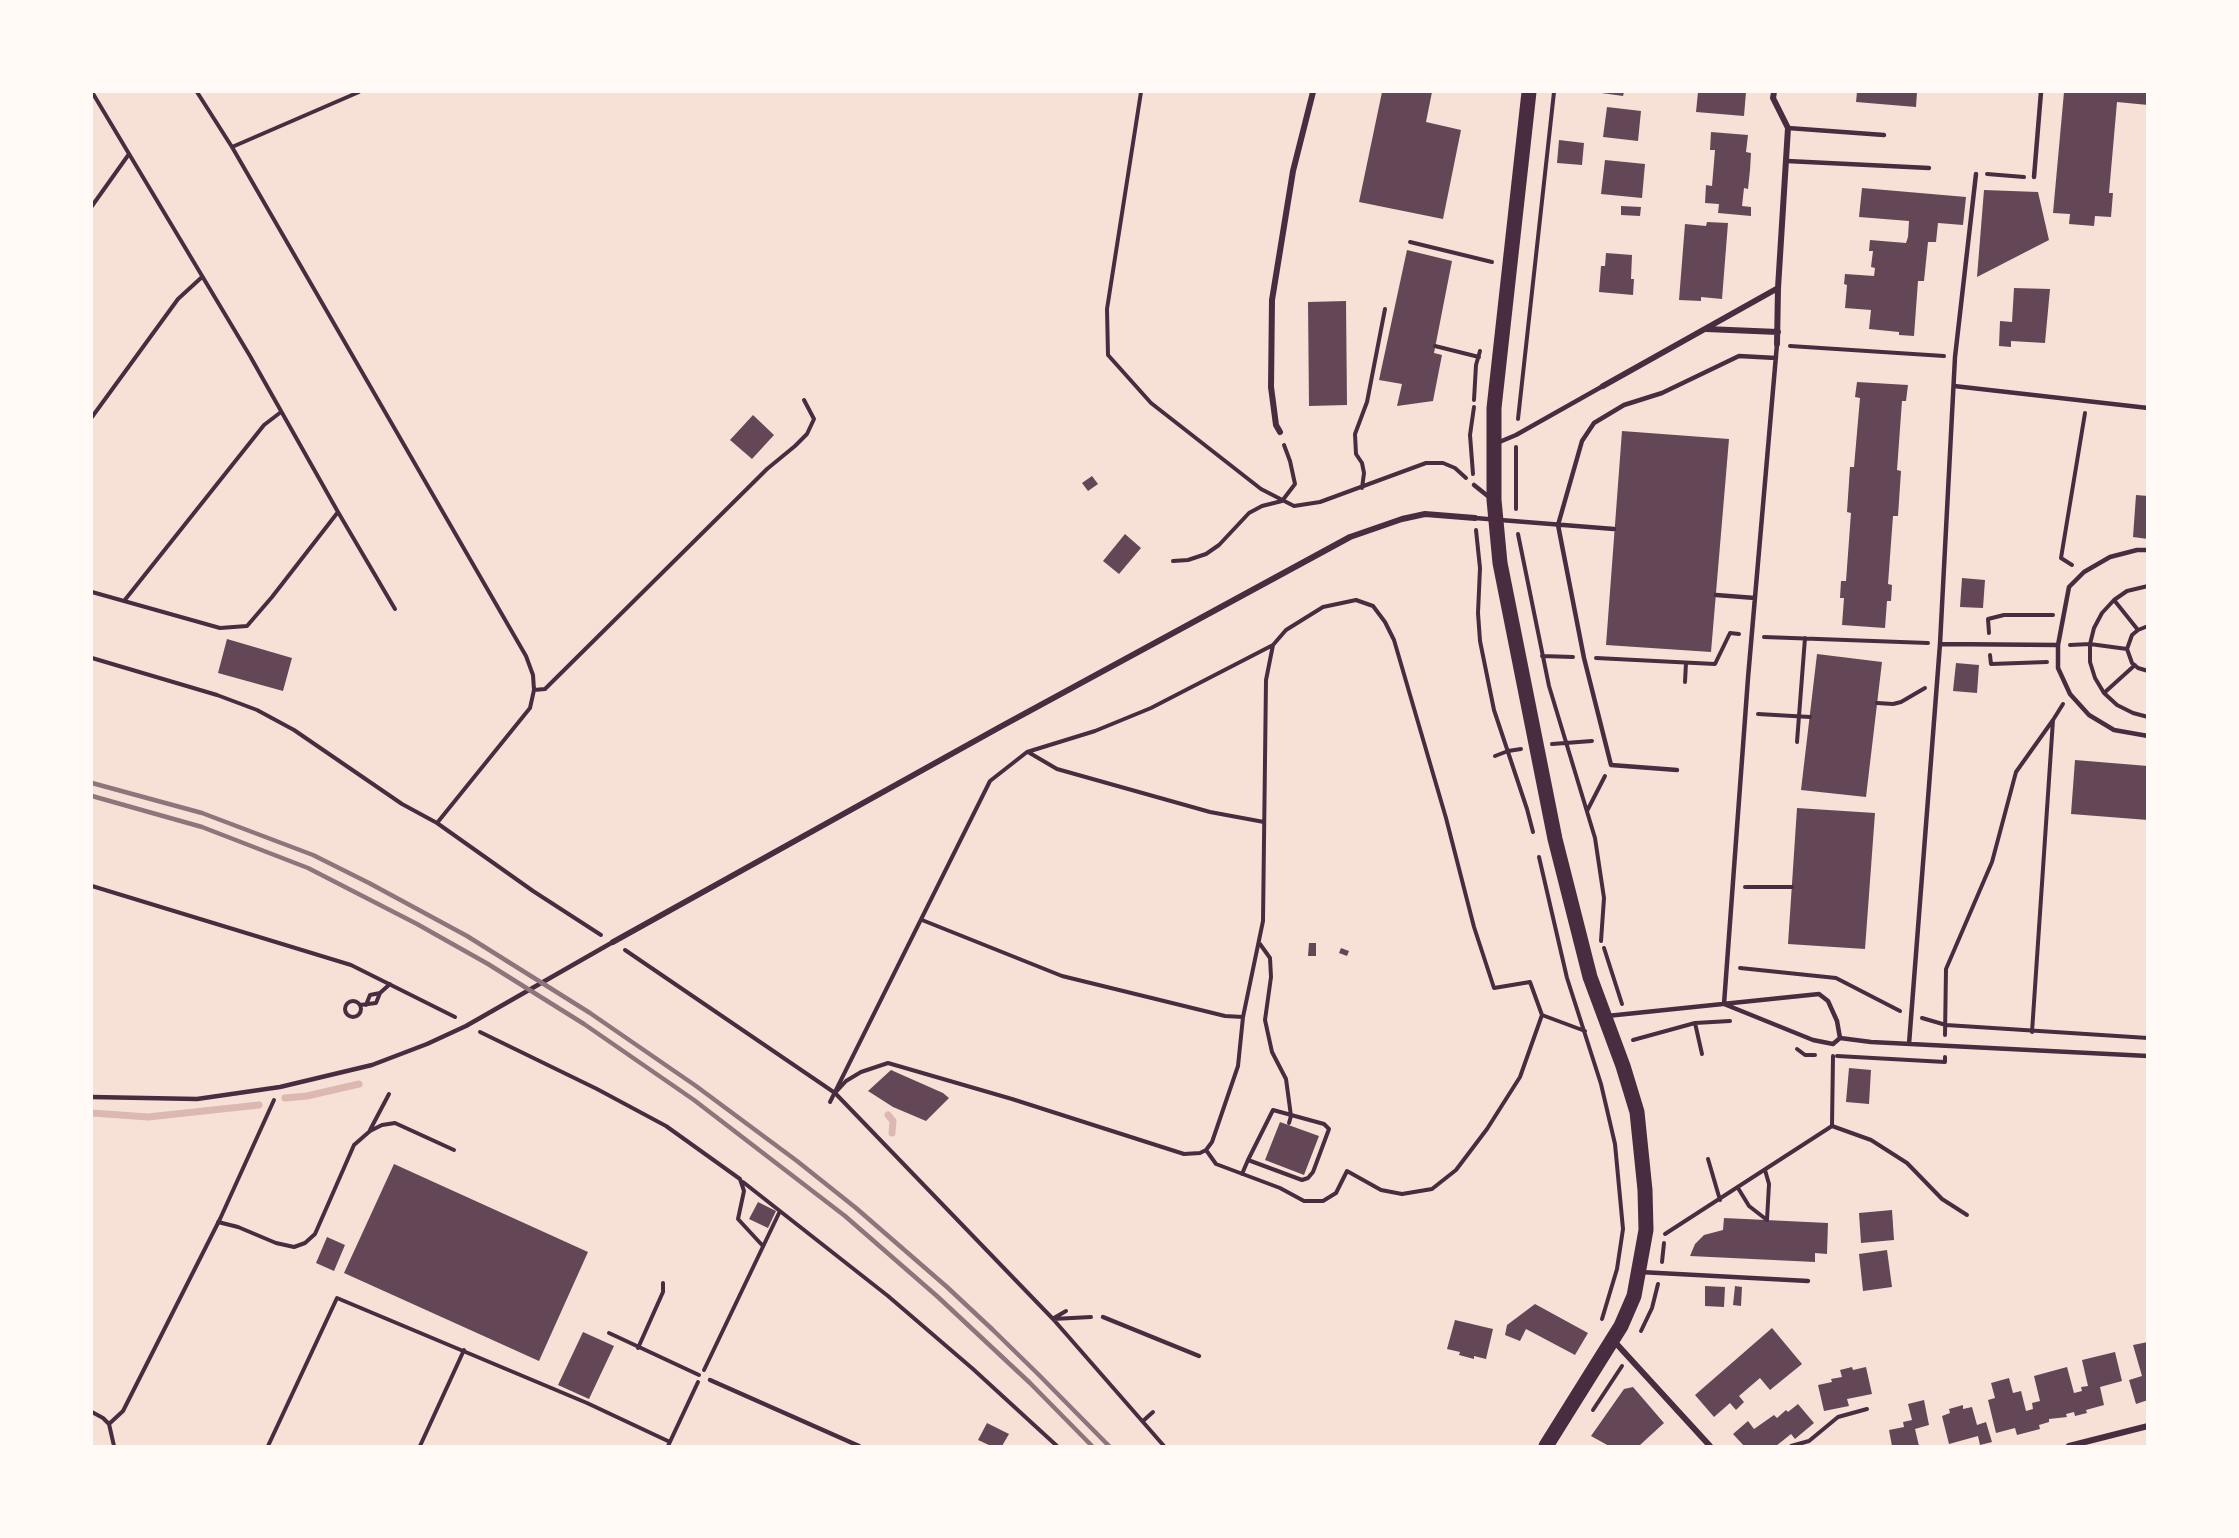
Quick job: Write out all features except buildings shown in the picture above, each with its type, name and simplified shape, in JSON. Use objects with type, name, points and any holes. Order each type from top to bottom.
[{"type":"main road","points":[[1529,92],[1494,408],[1494,500],[1500,562],[1554,830],[1590,977],[1623,1066],[1637,1112],[1642,1148],[1646,1230],[1634,1296],[1613,1340],[1546,1446]]},
{"type":"street","points":[[1280,432],[1276,425],[1271,387],[1272,300],[1293,171],[1314,92]]},
{"type":"street","points":[[1774,92],[1773,98],[1788,128],[1778,288],[1777,344]]},
{"type":"street","points":[[1603,386],[1778,288]]},
{"type":"street","points":[[1705,329],[1778,332]]},
{"type":"street","points":[[614,942],[1000,727],[1350,537],[1402,519],[1425,514],[1475,518]]},
{"type":"street","points":[[1613,1340],[1710,1446]]},
{"type":"street","points":[[2069,1446],[2148,1426]]},
{"type":"lane","points":[[2034,177],[2042,92]]},
{"type":"lane","points":[[1788,128],[1884,135]]},
{"type":"lane","points":[[1787,161],[1929,168]]},
{"type":"lane","points":[[1909,1044],[1940,644],[1955,357],[1976,174]]},
{"type":"lane","points":[[1724,1004],[1751,635],[1777,344]]},
{"type":"lane","points":[[1677,770],[1611,765],[1584,658],[1558,525],[1582,441],[1594,423],[1624,405],[1662,393],[1739,357],[1776,358]]},
{"type":"lane","points":[[1493,444],[1516,435],[1603,386]]},
{"type":"lane","points":[[1954,386],[2148,408]]},
{"type":"lane","points":[[1474,484],[1494,500]]},
{"type":"lane","points":[[1475,518],[1614,529]]},
{"type":"lane","points":[[2148,550],[2137,550],[2110,557],[2084,572],[2069,587],[2058,645],[2058,668],[2070,694],[2089,715],[2114,730],[2148,736]]},
{"type":"lane","points":[[1716,595],[1755,598]]},
{"type":"lane","points":[[1940,644],[2058,645]]},
{"type":"lane","points":[[92,1096],[197,1099],[280,1087],[372,1065],[427,1044],[465,1026],[614,942]]},
{"type":"lane","points":[[1605,1017],[1819,994],[1828,1001],[1837,1021],[1840,1038]]},
{"type":"lane","points":[[1724,1004],[1813,1040],[1833,1044],[1840,1038],[1871,1042],[2148,1056]]},
{"type":"lane","points":[[1639,1272],[1808,1281]]},
{"type":"lane","points":[[1103,1317],[1199,1356]]},
{"type":"lane","points":[[710,1380],[859,1446]]},
{"type":"path","points":[[92,92],[394,609]]},
{"type":"path","points":[[196,92],[232,147],[526,656],[533,675],[534,690],[530,708],[437,823]]},
{"type":"path","points":[[232,147],[360,92]]},
{"type":"path","points":[[1142,92],[1107,309],[1108,355],[1151,403],[1262,489],[1294,506],[1320,502],[1426,463],[1449,465],[1474,484]]},
{"type":"path","points":[[1554,92],[1516,435],[1516,522],[1542,656],[1565,742],[1596,838],[1604,898],[1601,939],[1626,1014]]},
{"type":"path","points":[[92,206],[129,154]]},
{"type":"path","points":[[1976,174],[2034,177]]},
{"type":"path","points":[[1410,242],[1496,263]]},
{"type":"path","points":[[92,417],[178,299],[202,277]]},
{"type":"path","points":[[1362,488],[1364,473],[1362,463],[1356,454],[1354,434],[1367,402],[1385,309]]},
{"type":"path","points":[[1777,344],[1955,357]]},
{"type":"path","points":[[1435,346],[1479,357]]},
{"type":"path","points":[[534,690],[545,689],[766,468],[807,434],[814,419],[804,400]]},
{"type":"path","points":[[2084,572],[2061,558],[2087,400]]},
{"type":"path","points":[[124,601],[264,425],[281,412]]},
{"type":"path","points":[[1173,561],[1188,560],[1206,554],[1219,545],[1249,513],[1262,506],[1282,501],[1295,484],[1280,432]]},
{"type":"path","points":[[92,592],[220,628],[246,626],[272,597],[338,512]]},
{"type":"path","points":[[1475,518],[1480,568],[1478,613],[1480,641],[1494,710],[1527,808],[1534,836]]},
{"type":"path","points":[[2148,586],[2127,591],[2114,600],[2102,613],[2094,628],[2090,644],[2090,662],[2095,678],[2104,693],[2117,705],[2148,717]]},
{"type":"path","points":[[830,1102],[990,781],[1027,752],[1095,731],[1151,708],[1273,645],[1286,630],[1302,618],[1323,607],[1356,600],[1373,606],[1385,622],[1394,640],[1413,701],[1474,927],[1494,988],[1530,982],[1542,1015],[1520,1077],[1487,1129],[1456,1170],[1432,1189],[1402,1194],[1381,1190],[1347,1171],[1336,1193],[1323,1201],[1304,1201],[1280,1188],[1216,1164],[1206,1150]]},
{"type":"path","points":[[2114,600],[2138,630]]},
{"type":"path","points":[[2148,626],[2138,630],[2129,641],[2127,649],[2134,665],[2148,671]]},
{"type":"path","points":[[1542,656],[1715,664],[1730,633],[1805,639],[1940,644]]},
{"type":"path","points":[[1797,742],[1805,639]]},
{"type":"path","points":[[2058,645],[2090,644],[2127,649]]},
{"type":"path","points":[[835,1093],[846,1081],[861,1072],[888,1063],[1012,1099],[1184,1154],[1200,1153],[1206,1150],[1212,1142],[1238,1066],[1243,1017],[1260,944],[1263,921],[1266,680],[1273,645]]},
{"type":"path","points":[[92,658],[217,695],[257,710],[294,730],[402,804],[437,823],[533,891],[649,965],[835,1093],[1053,1319],[1164,1446]]},
{"type":"path","points":[[1685,682],[1686,663]]},
{"type":"path","points":[[2104,693],[2134,665]]},
{"type":"path","points":[[1878,703],[1901,702],[1919,690],[1937,685]]},
{"type":"path","points":[[1945,1045],[1946,969],[1992,862],[2016,772],[2070,694]]},
{"type":"path","points":[[1745,713],[1810,717]]},
{"type":"path","points":[[2031,1049],[2053,720]]},
{"type":"path","points":[[1565,742],[1605,741]]},
{"type":"path","points":[[1495,756],[1508,751]]},
{"type":"path","points":[[1027,752],[1057,769],[1210,812],[1264,822]]},
{"type":"path","points":[[1587,811],[1611,765]]},
{"type":"path","points":[[1538,856],[1567,978],[1585,1031],[1615,1144],[1623,1229],[1617,1269],[1602,1320]]},
{"type":"path","points":[[92,886],[351,965],[455,1017],[465,1026],[597,1089],[666,1126],[740,1179],[897,1303],[1057,1446]]},
{"type":"path","points":[[1732,887],[1792,887]]},
{"type":"path","points":[[922,920],[1062,976],[1225,1016],[1243,1017]]},
{"type":"path","points":[[1260,944],[1270,958],[1271,977],[1265,1020],[1272,1052],[1286,1079],[1291,1116],[1289,1123]]},
{"type":"path","points":[[1727,966],[1836,978],[1911,1016],[1946,1025],[2148,1038]]},
{"type":"path","points":[[360,1005],[356,1015],[352,1016],[346,1012],[345,1008],[349,1002],[357,1002],[360,1005],[376,1003],[380,993],[390,984]]},
{"type":"path","points":[[366,1005],[370,995],[380,993]]},
{"type":"path","points":[[1692,1008],[1702,1054]]},
{"type":"path","points":[[1542,1015],[1585,1031]]},
{"type":"path","points":[[1633,1040],[1695,1023],[1730,1021],[1741,1025]]},
{"type":"path","points":[[1832,1126],[1833,1044]]},
{"type":"path","points":[[1793,1046],[1805,1055],[1833,1056]]},
{"type":"path","points":[[109,1425],[123,1411],[218,1222],[280,1087]]},
{"type":"path","points":[[370,1131],[388,1094]]},
{"type":"path","points":[[1242,1174],[1248,1160],[1273,1110],[1324,1124],[1329,1130],[1313,1172],[1308,1178],[1302,1180],[1248,1160]]},
{"type":"path","points":[[218,1222],[238,1227],[276,1243],[294,1247],[305,1243],[315,1234],[354,1145],[370,1131],[382,1125],[395,1123],[454,1150]]},
{"type":"path","points":[[1665,1234],[1832,1126]]},
{"type":"path","points":[[1832,1126],[1871,1140],[1907,1163],[1942,1199],[1967,1215]]},
{"type":"path","points":[[1708,1159],[1720,1200]]},
{"type":"path","points":[[1738,1188],[1749,1206],[1767,1220],[1769,1184],[1765,1170]]},
{"type":"path","points":[[740,1179],[744,1191],[738,1219],[762,1245]]},
{"type":"path","points":[[268,1446],[336,1298],[587,1403],[669,1444],[780,1211]]},
{"type":"path","points":[[638,1348],[663,1292],[663,1283]]},
{"type":"path","points":[[1053,1319],[1066,1311]]},
{"type":"path","points":[[1053,1319],[1103,1317]]},
{"type":"path","points":[[609,1334],[701,1376]]},
{"type":"path","points":[[420,1446],[464,1350]]},
{"type":"path","points":[[1592,1410],[1629,1356]]},
{"type":"path","points":[[1791,1446],[1809,1441],[1838,1417],[1868,1409]]},
{"type":"path","points":[[1143,1421],[1153,1412]]},
{"type":"path","points":[[92,1413],[103,1418],[109,1425],[114,1446]]},
{"type":"waterway","points":[[285,1098],[307,1096],[359,1084]]},
{"type":"waterway","points":[[92,1113],[148,1117],[259,1105]]},
{"type":"waterway","points":[[888,1115],[893,1121],[892,1133]]},
{"type":"railway","points":[[92,783],[202,813],[313,855],[467,936],[590,1013],[696,1086],[856,1208],[993,1330],[1109,1446]]},
{"type":"railway","points":[[92,796],[202,827],[308,868],[417,924],[488,964],[584,1024],[694,1100],[845,1216],[938,1297],[1030,1383],[1092,1446]]}]
